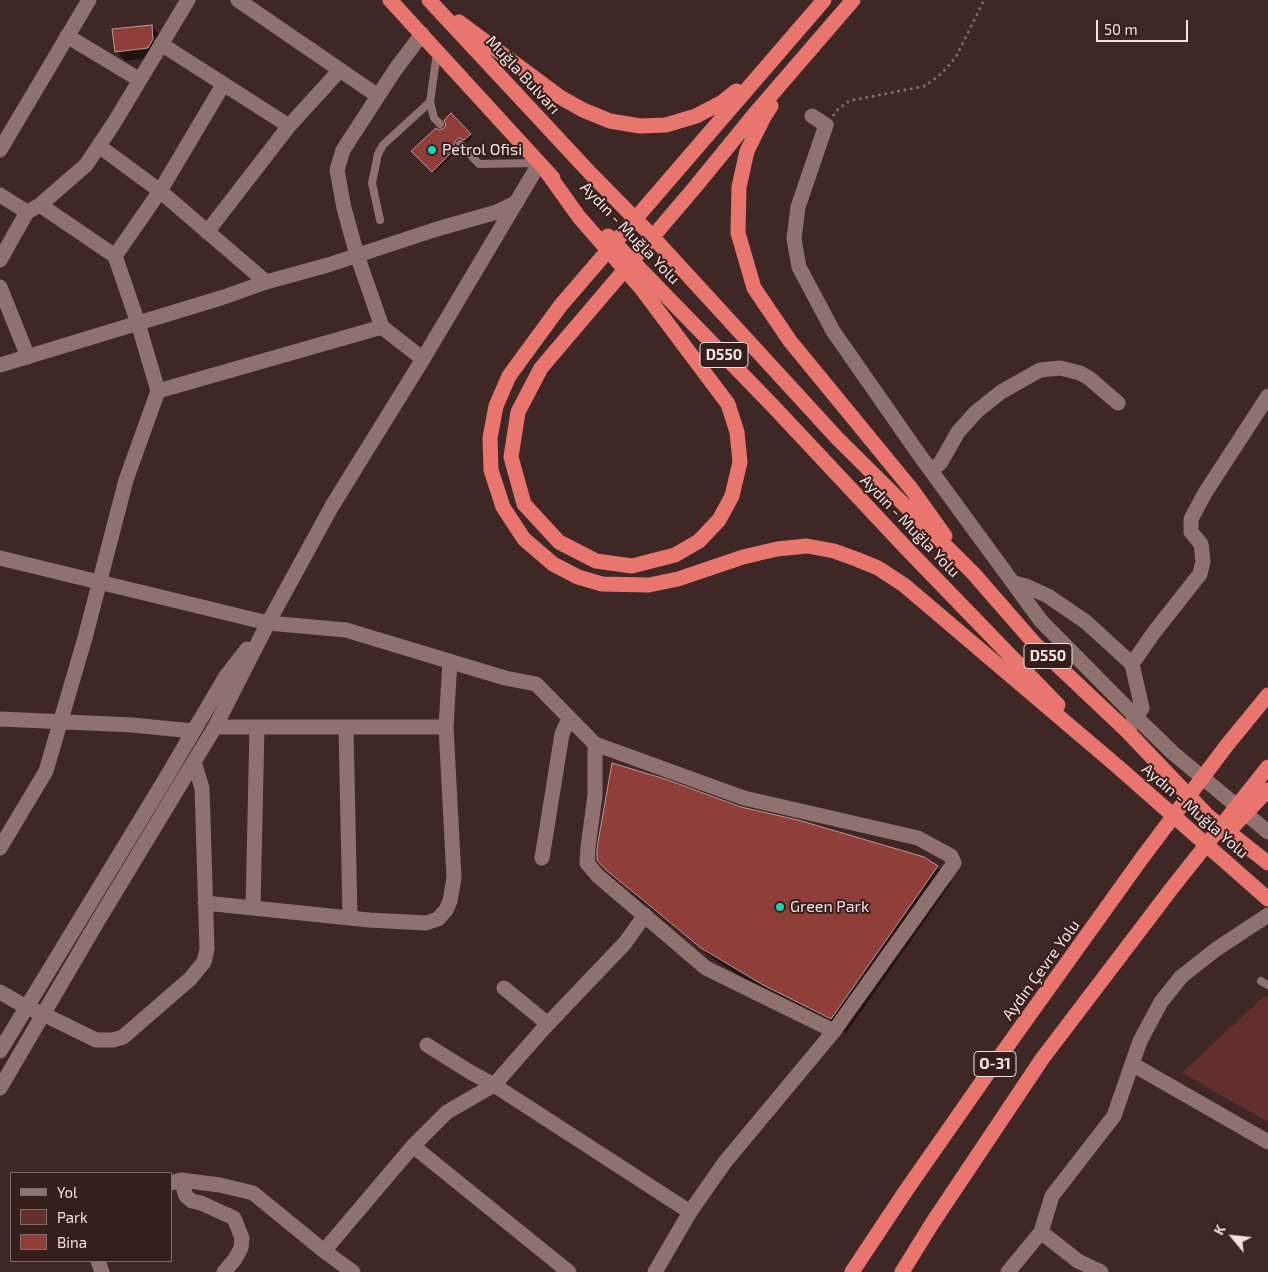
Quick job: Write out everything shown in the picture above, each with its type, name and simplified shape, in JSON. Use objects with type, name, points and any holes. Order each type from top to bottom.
[{"type":"highway","name":"D550","points":[[390,0],[541,166]]},
{"type":"highway","points":[[429,0],[560,97],[583,110],[610,121],[640,126],[666,125],[696,116],[721,103],[743,86],[820,5]]},
{"type":"highway","name":"Muğla Bulvarı","points":[[429,0],[591,174]]},
{"type":"highway","points":[[541,166],[579,217],[640,288],[728,404],[737,432],[740,462],[732,496],[719,520],[699,541],[675,555],[632,566],[596,562],[559,542],[524,504],[511,457],[518,412],[541,368],[580,321],[696,186],[853,0]]},
{"type":"highway","points":[[820,5],[561,305],[509,376],[496,406],[490,438],[491,470],[503,507],[524,539],[553,564],[578,577],[602,584],[649,585],[678,579],[743,557],[777,548],[807,546],[834,551],[878,568],[904,585],[1124,772]]},
{"type":"highway","points":[[824,35],[764,117],[747,150],[739,187],[738,233],[754,288],[790,341],[913,491],[973,573]]},
{"type":"highway","name":"Aydın - Muğla Yolu","points":[[541,166],[772,405],[907,549],[1124,772],[1268,899]]},
{"type":"highway","name":"Aydın - Muğla Yolu","points":[[591,174],[650,234],[837,438],[973,573],[1035,644],[1126,730],[1208,816],[1268,863]]},
{"type":"highway","points":[[1247,719],[1268,689]]},
{"type":"highway","name":"Aydın Çevre Yolu","points":[[852,1272],[988,1073],[1142,858],[1247,719],[1268,695]]},
{"type":"highway","name":"O-31","points":[[902,1272],[933,1222],[1042,1059],[1264,771]]},
{"type":"highway","points":[[1172,888],[1268,790]]},
{"type":"street","points":[[0,150],[89,0]]},
{"type":"street","points":[[0,260],[34,209],[86,165],[188,0]]},
{"type":"street","points":[[238,0],[378,96]]},
{"type":"street","points":[[422,34],[343,150],[337,170],[344,208],[357,255],[382,327],[423,359]]},
{"type":"street","points":[[67,36],[140,80]]},
{"type":"street","points":[[161,44],[288,126]]},
{"type":"street","points":[[207,232],[288,126],[340,70]]},
{"type":"street","points":[[115,256],[160,192],[223,85]]},
{"type":"street","points":[[812,116],[826,125],[798,207],[794,239],[800,267],[833,331],[932,472],[1041,621],[1173,753],[1268,832]]},
{"type":"street","points":[[99,146],[160,192],[266,282]]},
{"type":"street","points":[[0,1088],[215,727],[268,622],[332,506],[517,202],[541,166]]},
{"type":"street","points":[[0,195],[34,209],[115,256],[138,323],[158,391],[126,480],[85,638],[46,771],[0,848]]},
{"type":"street","points":[[0,366],[437,229],[497,212],[517,202]]},
{"type":"street","points":[[0,287],[28,357]]},
{"type":"street","points":[[158,391],[382,327]]},
{"type":"street","points":[[932,472],[941,462],[958,432],[976,412],[1002,392],[1040,370],[1060,368],[1080,373],[1089,378],[1118,403]]},
{"type":"street","points":[[1132,664],[1155,631],[1200,574],[1203,561],[1201,544],[1191,532],[1191,519],[1205,493],[1268,396]]},
{"type":"street","points":[[0,558],[268,622],[346,630],[505,678],[536,684],[594,744],[744,798],[918,838],[951,856],[954,863],[834,1031],[725,1162],[690,1212],[655,1272]]},
{"type":"street","points":[[1014,583],[1048,596],[1086,622],[1132,664],[1142,708],[1137,718],[1126,730]]},
{"type":"street","points":[[0,1051],[226,676],[268,622]]},
{"type":"street","points":[[205,903],[350,918],[426,923],[438,919],[450,901],[454,878],[446,727],[450,661]]},
{"type":"street","points":[[0,719],[132,725],[194,731]]},
{"type":"street","points":[[542,858],[562,734],[566,725],[571,720]]},
{"type":"street","points":[[215,727],[446,727]]},
{"type":"street","points":[[253,908],[257,727]]},
{"type":"street","points":[[346,727],[350,918]]},
{"type":"street","points":[[594,744],[595,795],[587,863],[598,876],[706,968],[834,1031]]},
{"type":"street","points":[[0,992],[26,1007],[96,1040],[113,1040],[123,1037],[190,979],[204,962],[207,949],[202,788],[194,762]]},
{"type":"street","points":[[324,1251],[413,1146],[447,1112],[494,1085],[548,1024],[625,943],[645,915]]},
{"type":"street","points":[[1008,1272],[1041,1232],[1052,1196],[1114,1116],[1140,1041],[1161,1002],[1181,977],[1214,950],[1268,915]]},
{"type":"street","points":[[504,988],[548,1024]]},
{"type":"street","points":[[427,1045],[494,1085],[690,1212]]},
{"type":"street","points":[[1132,1064],[1268,1142]]},
{"type":"street","points":[[413,1146],[569,1272]]},
{"type":"street","points":[[176,1181],[220,1185],[253,1193],[324,1251],[336,1267],[353,1272]]},
{"type":"street","points":[[176,1181],[186,1196],[192,1201],[201,1203],[234,1218],[242,1238],[241,1248],[235,1260],[224,1272]]},
{"type":"street","points":[[1041,1232],[1078,1261],[1101,1272]]},
{"type":"lane","points":[[437,51],[430,102],[434,118],[440,124]]},
{"type":"lane","points":[[380,220],[372,183],[378,154],[382,145],[430,102]]},
{"type":"lane","points":[[460,144],[479,164],[541,166]]},
{"type":"path","points":[[826,125],[836,111],[848,101],[925,86],[941,74],[956,57],[984,0]]},
{"type":"green space","points":[[1264,996],[1268,998],[1268,1122],[1182,1073]]},
{"type":"building","points":[[152,25],[153,39],[148,48],[115,52],[112,29]]},
{"type":"building","points":[[451,113],[471,134],[464,140],[459,138],[456,140],[454,145],[456,148],[432,172],[411,151],[436,128],[439,130],[444,128],[446,125],[444,120]]},
{"type":"building","name":"Green Park","points":[[612,763],[665,779],[741,807],[798,820],[924,857],[938,866],[831,1019],[763,985],[701,948],[605,869],[597,860],[597,848]]},
{"type":"place","name":"Petrol Ofisi","points":[[432,150]]},
{"type":"place","name":"Green Park","points":[[780,907]]}]
